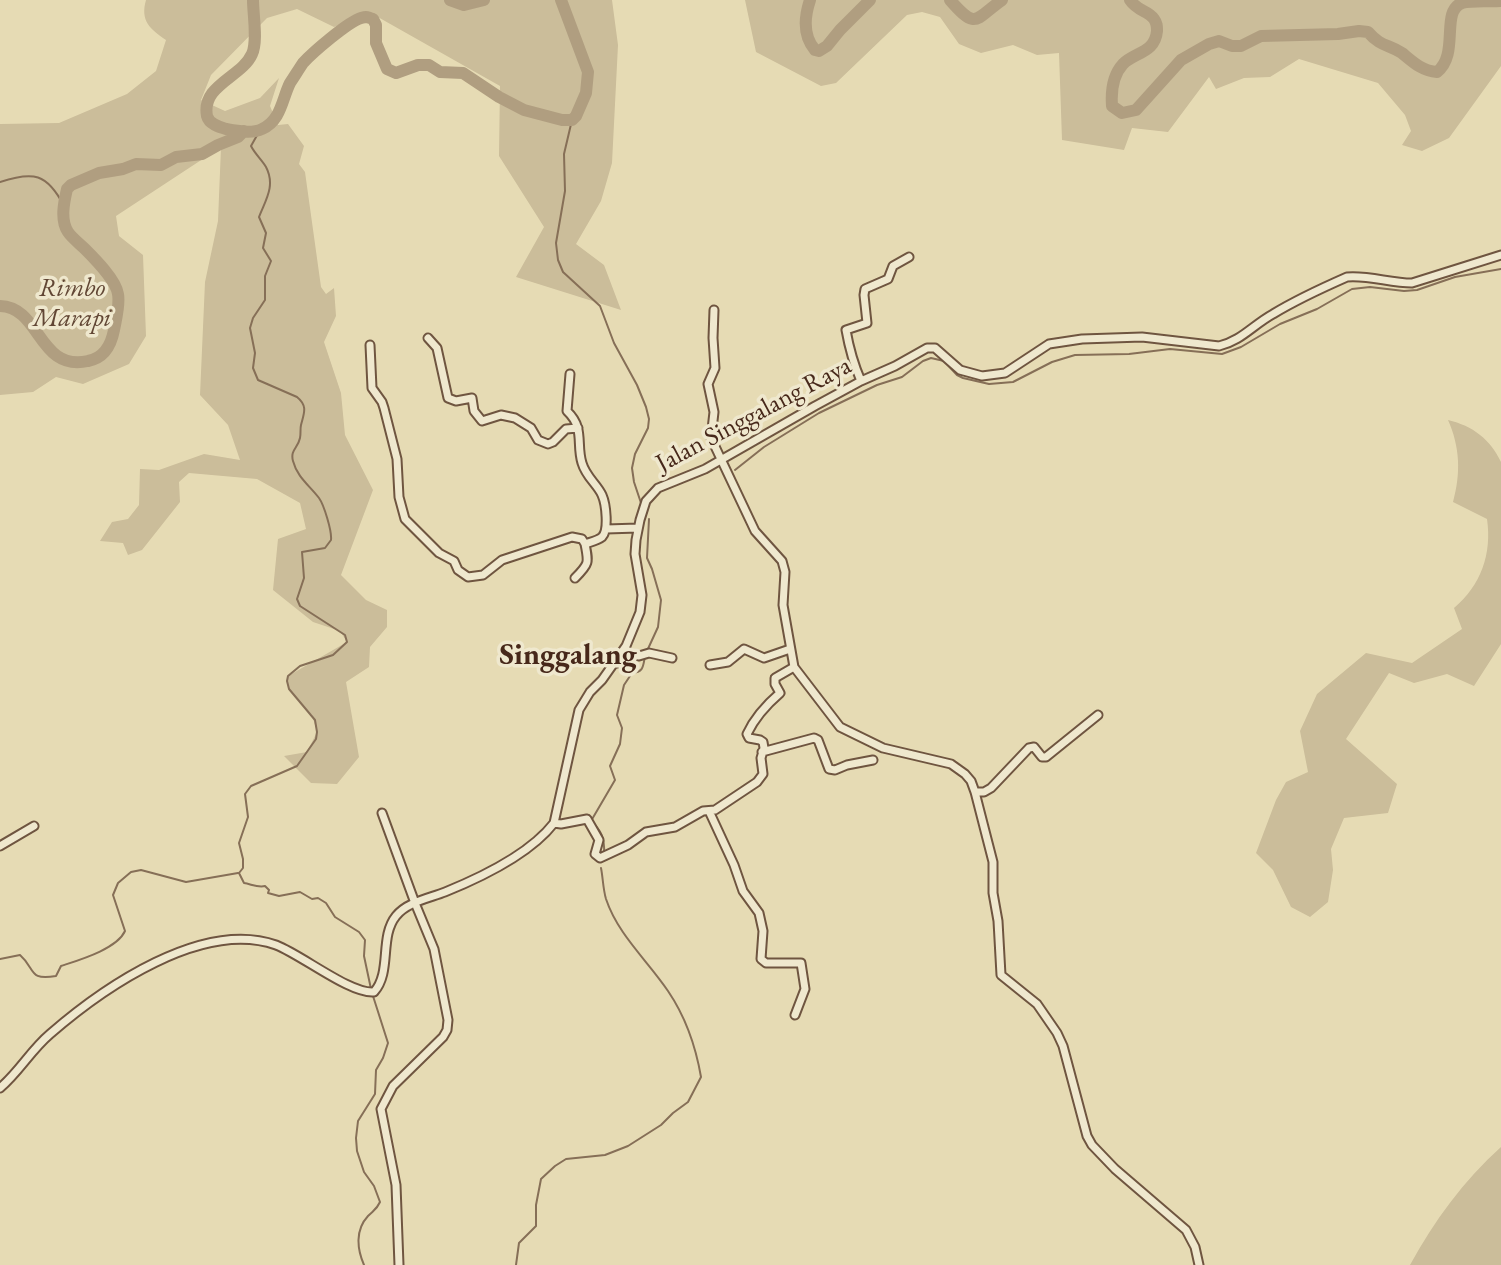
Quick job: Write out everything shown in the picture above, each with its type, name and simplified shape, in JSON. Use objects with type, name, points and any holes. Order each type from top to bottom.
[{"type":"street","name":"Jalan Singgalang Raya","points":[[554,823],[579,710],[615,663],[633,632],[640,612],[642,595],[635,554],[638,528],[646,501],[658,488],[705,469],[861,381],[927,348],[935,348],[960,370],[982,376],[1005,373],[1049,344],[1082,339],[1142,337],[1219,346],[1244,337],[1271,315],[1347,277],[1412,283],[1501,255]]},
{"type":"street","points":[[861,381],[852,361],[846,330],[867,323],[865,289],[888,279],[893,266],[909,257]]},
{"type":"street","points":[[714,310],[715,368],[708,384],[714,412],[710,436],[755,531],[782,561],[785,572],[782,601],[794,667],[840,727],[883,748],[951,764],[971,781],[993,862],[1001,975],[1037,1004],[1057,1033],[1092,1145],[1186,1230],[1195,1247],[1199,1265]]},
{"type":"street","points":[[428,338],[437,348],[448,398],[456,401],[472,398],[474,411],[481,421],[501,415],[515,418],[531,428],[538,440],[551,444],[566,429],[578,428]]},
{"type":"street","points":[[370,345],[372,388],[382,402],[397,459],[399,497],[405,519],[468,577],[491,570],[502,560],[572,537],[582,539],[589,560],[575,578]]},
{"type":"street","points":[[570,374],[567,411],[578,428],[582,464],[591,482],[602,494],[606,519],[606,529],[599,539],[585,544]]},
{"type":"street","points":[[606,529],[638,528]]},
{"type":"street","points":[[710,665],[729,661],[744,649],[764,658],[790,649]]},
{"type":"street","points":[[615,663],[623,663],[631,655],[649,653],[672,658]]},
{"type":"street","points":[[0,1088],[47,1036],[93,1000],[152,963],[193,947],[234,941],[268,943],[297,955],[358,990],[374,992],[380,984],[395,916],[415,903],[491,870],[532,846],[554,823],[587,819],[599,840],[595,854],[600,858],[628,845],[646,832],[675,827],[703,811],[715,810],[760,780],[764,772],[761,758],[763,742],[749,738],[747,734],[755,718],[780,693],[775,678],[794,667]]},
{"type":"street","points":[[975,792],[991,788],[1029,748],[1034,747],[1042,757],[1046,757],[1098,715]]},
{"type":"street","points":[[762,752],[814,738],[818,740],[829,769],[873,760]]},
{"type":"street","points":[[709,811],[743,891],[759,913],[763,931],[760,957],[766,963],[801,963],[805,989],[795,1015]]},
{"type":"street","points":[[382,813],[434,949],[448,1020],[443,1037],[393,1086],[381,1109],[396,1185],[399,1265]]},
{"type":"street","points":[[0,846],[34,826]]},
{"type":"green space","name":"Rimbo Marapi","points":[[146,0],[612,0],[618,45],[612,163],[601,201],[576,244],[604,265],[621,310],[516,277],[544,227],[499,156],[500,86],[369,12],[334,27],[297,9],[267,18],[211,75],[201,100],[225,111],[260,98],[279,78],[270,106],[278,125],[288,124],[304,146],[299,164],[305,172],[321,287],[326,294],[334,288],[336,316],[324,342],[341,393],[345,435],[373,490],[341,575],[366,600],[387,610],[387,627],[370,647],[369,667],[346,682],[359,757],[337,784],[311,783],[284,756],[307,752],[317,732],[312,715],[288,688],[288,676],[347,642],[340,631],[313,622],[273,590],[278,539],[306,529],[300,503],[257,479],[189,473],[179,482],[180,502],[142,550],[128,555],[123,543],[100,541],[112,522],[128,519],[139,505],[140,469],[159,470],[204,454],[240,460],[228,425],[200,395],[205,282],[218,221],[221,147],[116,216],[119,236],[143,255],[146,336],[129,364],[83,384],[56,377],[33,392],[0,395],[0,124],[59,123],[127,94],[156,71],[166,40],[145,19]]},
{"type":"green space","points":[[745,0],[1501,0],[1501,66],[1449,138],[1422,151],[1402,145],[1411,131],[1405,115],[1378,83],[1299,59],[1270,77],[1244,78],[1216,89],[1209,77],[1168,132],[1132,128],[1124,150],[1062,140],[1059,53],[1037,55],[1013,45],[981,53],[959,44],[940,17],[922,12],[907,15],[836,83],[821,86],[756,52]]},
{"type":"green space","points":[[1448,420],[1480,435],[1501,462],[1501,644],[1474,686],[1447,674],[1414,683],[1389,673],[1346,739],[1397,784],[1388,813],[1344,818],[1331,849],[1333,870],[1328,902],[1310,917],[1291,907],[1273,870],[1256,853],[1286,782],[1308,772],[1300,731],[1317,694],[1366,653],[1412,663],[1462,629],[1454,608],[1478,579],[1486,556],[1487,519],[1453,502],[1458,460]]},
{"type":"green space","points":[[1501,1147],[1501,1265],[1410,1265],[1451,1202]]},
{"type":"waterway","points":[[253,0],[255,35],[252,54],[216,89],[207,105],[207,116],[212,123],[244,132],[258,131],[273,121],[303,63],[340,31],[366,17],[373,19],[376,25],[376,43],[387,69],[396,73],[418,65],[429,65],[440,72],[463,73],[524,110],[572,120],[586,93],[588,72],[561,0]]},
{"type":"waterway","points":[[450,0],[464,5],[484,0]]},
{"type":"waterway","points":[[810,0],[807,33],[811,45],[819,51],[870,0]]},
{"type":"waterway","points":[[950,0],[971,19],[981,17],[1002,0]]},
{"type":"waterway","points":[[1130,0],[1152,16],[1157,31],[1153,44],[1123,64],[1116,74],[1112,106],[1122,113],[1136,110],[1181,60],[1219,41],[1241,46],[1261,36],[1368,32],[1418,66],[1437,72],[1448,55],[1450,24],[1456,8],[1466,2],[1501,1]]},
{"type":"waterway","points":[[572,120],[564,154],[565,191],[556,243],[558,260],[563,272],[600,306],[614,343],[646,407],[648,428],[635,454],[632,468],[642,506]]},
{"type":"waterway","points":[[260,130],[251,146],[269,174],[268,193],[259,217],[266,233],[263,248],[271,261],[265,276],[265,300],[250,328],[255,353],[253,368],[258,380],[297,397],[304,407],[293,461],[301,477],[321,501],[331,540],[325,548],[302,552],[304,578],[297,599],[300,606],[345,635],[347,642],[333,655],[300,666],[288,676],[289,689],[315,720],[316,739],[297,766],[251,786],[245,794],[248,817],[239,843],[243,859],[243,868],[239,873],[244,883],[265,886],[268,893],[279,896],[300,892],[326,903],[335,917],[359,932],[365,940],[364,956],[371,989]]},
{"type":"waterway","points":[[0,306],[14,309],[24,317],[59,357],[72,362],[98,357],[109,346],[113,336],[118,294],[104,270],[66,227],[63,211],[67,189],[99,173],[136,164],[161,165],[176,157],[202,154],[244,131]]},
{"type":"waterway","points":[[0,182],[22,176],[38,178],[51,187],[64,206]]},
{"type":"waterway","points":[[735,470],[764,447],[819,413],[877,385],[902,377],[931,358],[944,361],[963,378],[989,384],[1013,382],[1052,362],[1075,355],[1129,354],[1170,349],[1222,354],[1352,289],[1417,290],[1455,277],[1501,269]]},
{"type":"waterway","points":[[647,651],[658,627],[661,600],[647,558],[649,519]]},
{"type":"waterway","points":[[604,852],[602,835],[591,821],[615,780],[610,766],[620,744],[622,728],[617,715],[624,685],[632,673],[641,670],[645,656]]},
{"type":"waterway","points":[[516,1265],[519,1243],[536,1226],[541,1179],[566,1159],[605,1155],[628,1146],[661,1125],[688,1102],[701,1077],[680,1011],[611,912],[601,868]]},
{"type":"waterway","points":[[0,959],[20,955],[37,975],[56,976],[61,966],[97,953],[114,943],[125,931],[113,895],[118,883],[131,872],[141,870],[186,882],[238,873]]},
{"type":"waterway","points":[[364,1265],[359,1233],[364,1221],[380,1202],[364,1172],[356,1138],[358,1121],[375,1094],[376,1070],[388,1043],[373,996]]},
{"type":"district","name":"Singgalang","points":[[568,656]]}]
